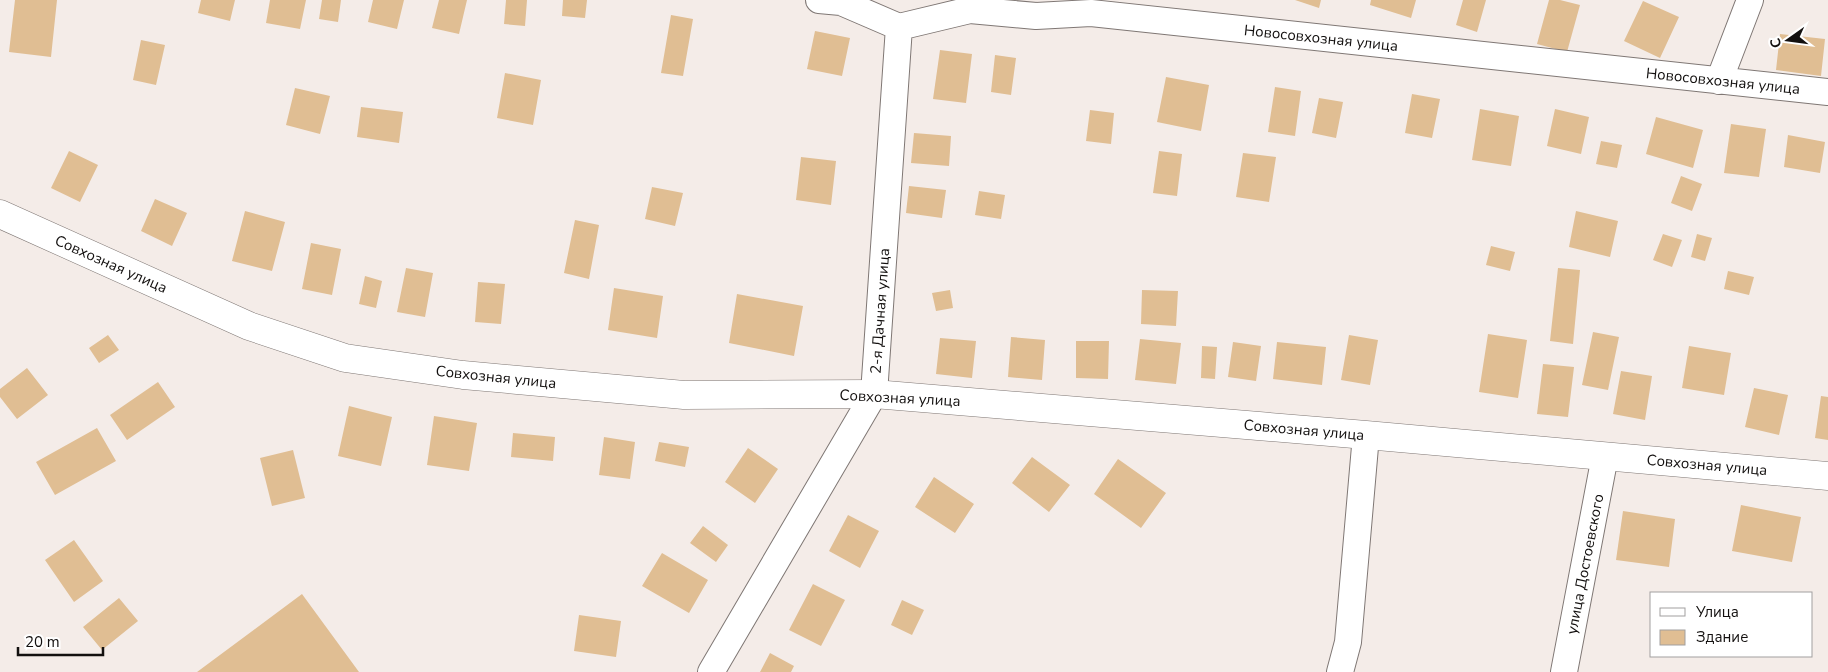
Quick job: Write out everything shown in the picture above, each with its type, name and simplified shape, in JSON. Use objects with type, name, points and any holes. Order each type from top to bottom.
[{"type":"street","points":[[819,0],[854,4],[899,27]]},
{"type":"street","points":[[1719,81],[1750,0]]},
{"type":"street","name":"Новосовхозная улица","points":[[899,27],[970,10],[1036,16],[1094,6],[1719,81],[1828,92]]},
{"type":"street","name":"2-я Дачная улица","points":[[711,672],[874,394],[899,27]]},
{"type":"street","name":"Совхозная улица","points":[[0,214],[249,326],[345,358],[463,375],[684,395],[874,394],[1828,476]]},
{"type":"street","points":[[1340,672],[1348,642],[1366,435]]},
{"type":"street","name":"улица Достоевского","points":[[1564,672],[1605,456]]},
{"type":"building","points":[[15,0],[57,0],[51,57],[9,52]]},
{"type":"building","points":[[201,0],[235,0],[230,21],[198,13]]},
{"type":"building","points":[[270,0],[306,0],[300,29],[266,23]]},
{"type":"building","points":[[322,0],[341,0],[338,22],[319,19]]},
{"type":"building","points":[[373,0],[404,0],[397,29],[368,22]]},
{"type":"building","points":[[439,0],[467,0],[459,34],[432,28]]},
{"type":"building","points":[[506,0],[527,0],[525,26],[504,24]]},
{"type":"building","points":[[563,0],[587,0],[585,18],[562,16]]},
{"type":"building","points":[[1295,0],[1321,0],[1319,8]]},
{"type":"building","points":[[1371,0],[1416,0],[1411,18],[1370,5]]},
{"type":"building","points":[[1463,0],[1486,0],[1477,32],[1456,25]]},
{"type":"building","points":[[1549,0],[1560,0],[1580,5],[1567,52],[1537,44]]},
{"type":"building","points":[[1643,1],[1679,17],[1660,58],[1624,41]]},
{"type":"building","points":[[671,15],[693,19],[683,76],[661,73]]},
{"type":"building","points":[[815,31],[850,38],[842,76],[807,69]]},
{"type":"building","points":[[1780,34],[1825,39],[1821,76],[1776,70]]},
{"type":"building","points":[[141,40],[165,45],[156,85],[133,80]]},
{"type":"building","points":[[940,50],[972,54],[966,103],[933,99]]},
{"type":"building","points":[[995,55],[1016,58],[1011,95],[991,92]]},
{"type":"building","points":[[505,73],[541,80],[533,125],[497,118]]},
{"type":"building","points":[[1166,77],[1209,85],[1201,131],[1157,122]]},
{"type":"building","points":[[1275,87],[1301,91],[1295,136],[1268,132]]},
{"type":"building","points":[[295,88],[330,96],[320,134],[286,125]]},
{"type":"building","points":[[1412,94],[1440,99],[1432,138],[1405,133]]},
{"type":"building","points":[[1319,98],[1343,102],[1336,138],[1312,133]]},
{"type":"building","points":[[361,107],[403,112],[399,143],[357,137]]},
{"type":"building","points":[[1480,109],[1519,116],[1511,166],[1472,160]]},
{"type":"building","points":[[1555,109],[1589,117],[1581,154],[1547,146]]},
{"type":"building","points":[[1090,110],[1114,113],[1111,144],[1086,141]]},
{"type":"building","points":[[1656,117],[1703,130],[1693,168],[1646,154]]},
{"type":"building","points":[[1731,124],[1766,129],[1759,177],[1724,173]]},
{"type":"building","points":[[914,133],[951,136],[949,166],[911,163]]},
{"type":"building","points":[[1788,135],[1825,142],[1820,173],[1784,167]]},
{"type":"building","points":[[1601,141],[1622,145],[1617,168],[1596,164]]},
{"type":"building","points":[[69,151],[98,165],[80,202],[51,188]]},
{"type":"building","points":[[1159,151],[1182,154],[1177,196],[1153,193]]},
{"type":"building","points":[[1243,153],[1276,157],[1269,202],[1236,197]]},
{"type":"building","points":[[801,157],[836,161],[831,205],[796,200]]},
{"type":"building","points":[[1681,176],[1702,184],[1692,211],[1671,203]]},
{"type":"building","points":[[909,186],[946,190],[942,218],[906,213]]},
{"type":"building","points":[[652,187],[683,193],[675,226],[645,219]]},
{"type":"building","points":[[979,191],[1005,195],[1001,219],[975,215]]},
{"type":"building","points":[[155,199],[187,213],[172,246],[141,231]]},
{"type":"building","points":[[245,211],[285,222],[272,271],[232,261]]},
{"type":"building","points":[[1576,211],[1618,221],[1610,257],[1569,247]]},
{"type":"building","points":[[575,220],[599,225],[589,279],[564,273]]},
{"type":"building","points":[[1663,234],[1682,240],[1672,267],[1653,260]]},
{"type":"building","points":[[1697,234],[1712,238],[1705,261],[1691,257]]},
{"type":"building","points":[[311,243],[341,249],[332,295],[302,289]]},
{"type":"building","points":[[1491,246],[1515,252],[1510,271],[1486,265]]},
{"type":"building","points":[[406,268],[433,273],[425,317],[397,312]]},
{"type":"building","points":[[1558,268],[1580,270],[1573,344],[1550,341]]},
{"type":"building","points":[[1728,271],[1754,277],[1749,295],[1724,289]]},
{"type":"building","points":[[365,276],[382,281],[376,308],[359,304]]},
{"type":"building","points":[[478,282],[505,284],[501,324],[475,322]]},
{"type":"building","points":[[614,288],[663,296],[657,338],[608,330]]},
{"type":"building","points":[[950,290],[953,308],[936,311],[932,293]]},
{"type":"building","points":[[1142,290],[1178,291],[1176,326],[1141,324]]},
{"type":"building","points":[[737,294],[803,306],[794,356],[729,343]]},
{"type":"building","points":[[1593,332],[1619,337],[1608,390],[1582,385]]},
{"type":"building","points":[[1488,334],[1527,340],[1518,398],[1479,392]]},
{"type":"building","points":[[108,335],[119,350],[99,363],[89,348]]},
{"type":"building","points":[[1349,335],[1378,340],[1370,385],[1341,380]]},
{"type":"building","points":[[1011,337],[1045,340],[1042,380],[1008,377]]},
{"type":"building","points":[[940,338],[976,341],[972,378],[936,374]]},
{"type":"building","points":[[1140,339],[1181,343],[1176,384],[1135,380]]},
{"type":"building","points":[[1076,341],[1109,341],[1108,379],[1076,378]]},
{"type":"building","points":[[1233,342],[1261,346],[1256,381],[1228,377]]},
{"type":"building","points":[[1277,342],[1326,347],[1322,385],[1273,379]]},
{"type":"building","points":[[1202,346],[1217,347],[1215,379],[1201,378]]},
{"type":"building","points":[[1689,346],[1731,353],[1724,395],[1682,388]]},
{"type":"building","points":[[1543,364],[1574,367],[1568,417],[1537,414]]},
{"type":"building","points":[[27,368],[48,395],[17,419],[0,397],[0,389]]},
{"type":"building","points":[[1621,371],[1652,376],[1645,420],[1613,414]]},
{"type":"building","points":[[158,382],[175,407],[127,440],[110,415]]},
{"type":"building","points":[[1754,388],[1788,395],[1779,435],[1745,427]]},
{"type":"building","points":[[1821,396],[1828,397],[1828,440],[1815,438]]},
{"type":"building","points":[[349,406],[392,417],[381,466],[338,456]]},
{"type":"building","points":[[434,416],[477,423],[469,471],[427,465]]},
{"type":"building","points":[[97,428],[116,461],[55,495],[36,462]]},
{"type":"building","points":[[513,433],[555,437],[553,461],[511,457]]},
{"type":"building","points":[[604,437],[635,442],[630,479],[599,475]]},
{"type":"building","points":[[659,442],[689,447],[685,467],[655,461]]},
{"type":"building","points":[[748,448],[778,469],[755,503],[725,482]]},
{"type":"building","points":[[293,450],[305,498],[272,506],[260,458]]},
{"type":"building","points":[[1032,457],[1070,485],[1049,512],[1012,483]]},
{"type":"building","points":[[1118,459],[1166,493],[1141,528],[1094,494]]},
{"type":"building","points":[[934,477],[974,504],[955,533],[915,507]]},
{"type":"building","points":[[1741,505],[1801,517],[1792,562],[1732,551]]},
{"type":"building","points":[[1623,511],[1675,519],[1669,567],[1616,560]]},
{"type":"building","points":[[848,515],[879,531],[860,568],[829,551]]},
{"type":"building","points":[[703,526],[728,545],[716,562],[690,543]]},
{"type":"building","points":[[74,540],[103,581],[74,602],[45,560]]},
{"type":"building","points":[[662,553],[708,580],[689,613],[642,586]]},
{"type":"building","points":[[813,584],[845,600],[821,646],[789,630]]},
{"type":"building","points":[[302,594],[359,672],[197,672]]},
{"type":"building","points":[[119,598],[138,621],[102,650],[83,627]]},
{"type":"building","points":[[902,600],[924,610],[912,635],[891,625]]},
{"type":"building","points":[[579,615],[621,621],[616,657],[574,651]]},
{"type":"building","points":[[770,653],[794,666],[791,672],[760,672]]}]
